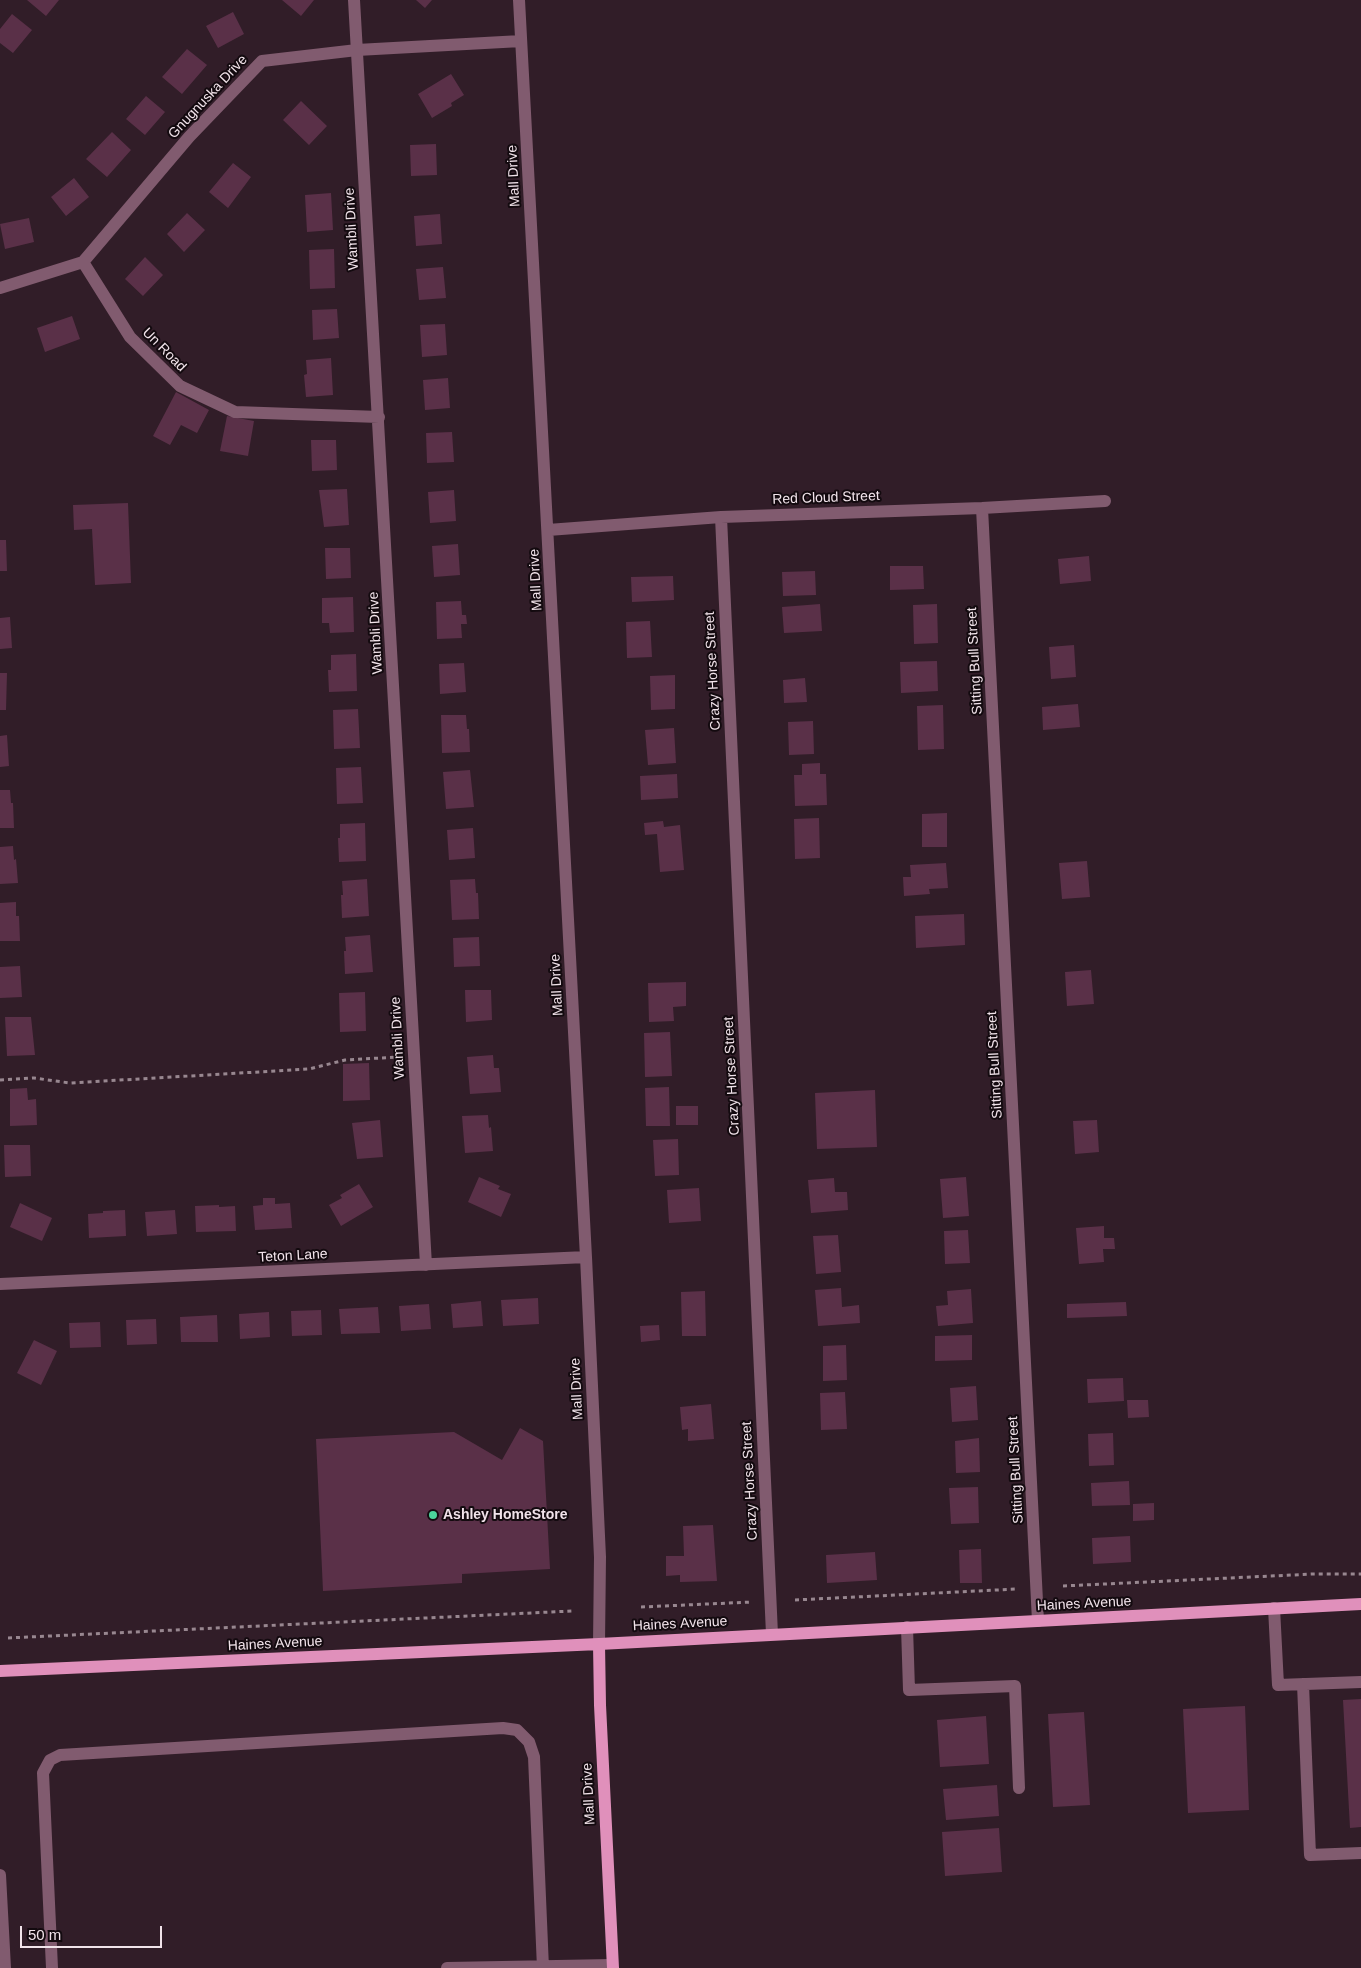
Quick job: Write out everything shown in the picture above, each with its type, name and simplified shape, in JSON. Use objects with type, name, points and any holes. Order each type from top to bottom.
[{"type":"main road","name":"Haines Avenue","points":[[0,1671],[599,1644],[1361,1604]]},
{"type":"main road","name":"Mall Drive","points":[[599,1644],[600,1705],[613,1966]]},
{"type":"street","name":"Wambli Drive","points":[[354,0],[426,1265]]},
{"type":"street","name":"Mall Drive","points":[[519,0],[586,1257],[600,1557],[599,1644]]},
{"type":"street","name":"Gnugnuska Drive","points":[[83,262],[188,137],[262,61],[357,50],[522,41]]},
{"type":"street","points":[[0,288],[83,262]]},
{"type":"street","name":"Un Road","points":[[83,262],[130,337],[180,386],[235,412],[379,417]]},
{"type":"street","name":"Red Cloud Street","points":[[548,530],[721,517],[982,508],[1105,501]]},
{"type":"street","name":"Sitting Bull Street","points":[[982,508],[1038,1621]]},
{"type":"street","name":"Crazy Horse Street","points":[[721,517],[772,1634]]},
{"type":"street","name":"Teton Lane","points":[[0,1284],[586,1257]]},
{"type":"street","points":[[1274,1608],[1278,1686],[1361,1682]]},
{"type":"street","points":[[907,1628],[909,1690],[1015,1686],[1019,1788]]},
{"type":"street","points":[[1303,1684],[1310,1855],[1361,1853]]},
{"type":"street","points":[[52,1968],[43,1773],[50,1760],[60,1755],[70,1754],[503,1728],[517,1730],[529,1742],[534,1756],[543,1967]]},
{"type":"street","points":[[0,1876],[5,1968]]},
{"type":"street","points":[[447,1968],[613,1966]]},
{"type":"path","points":[[0,1080],[34,1078],[80,1083],[309,1069],[345,1060],[414,1056]]},
{"type":"path","points":[[1063,1586],[1303,1574],[1361,1574]]},
{"type":"path","points":[[796,1600],[1017,1588]]},
{"type":"path","points":[[641,1607],[752,1602]]},
{"type":"path","points":[[8,1638],[572,1611]]},
{"type":"building","points":[[27,0],[59,0],[46,16]]},
{"type":"building","points":[[282,0],[314,0],[301,16]]},
{"type":"building","points":[[416,0],[432,0],[425,8]]},
{"type":"building","points":[[233,12],[244,34],[218,48],[206,26]]},
{"type":"building","points":[[12,14],[32,30],[13,53],[0,43],[0,29]]},
{"type":"building","points":[[187,49],[207,65],[182,94],[162,77]]},
{"type":"building","points":[[451,74],[464,95],[451,103],[452,106],[432,118],[418,94]]},
{"type":"building","points":[[146,96],[165,112],[145,135],[126,119]]},
{"type":"building","points":[[301,101],[327,126],[309,145],[283,120]]},
{"type":"building","points":[[112,132],[131,150],[107,177],[86,159]]},
{"type":"building","points":[[436,144],[437,175],[411,176],[410,145]]},
{"type":"building","points":[[233,163],[251,177],[228,208],[209,192]]},
{"type":"building","points":[[74,178],[89,197],[66,216],[51,197]]},
{"type":"building","points":[[331,193],[333,230],[307,232],[305,195]]},
{"type":"building","points":[[187,213],[205,230],[184,252],[167,234]]},
{"type":"building","points":[[440,214],[442,244],[416,246],[414,216]]},
{"type":"building","points":[[29,218],[34,242],[5,249],[0,224]]},
{"type":"building","points":[[334,249],[335,288],[310,289],[309,250]]},
{"type":"building","points":[[145,257],[163,275],[143,296],[125,279]]},
{"type":"building","points":[[443,267],[446,298],[419,300],[416,269]]},
{"type":"building","points":[[337,309],[339,338],[313,340],[312,310]]},
{"type":"building","points":[[72,316],[80,339],[45,352],[37,328]]},
{"type":"building","points":[[445,324],[447,355],[422,357],[420,325]]},
{"type":"building","points":[[331,358],[333,395],[306,397],[304,375],[307,374],[306,360]]},
{"type":"building","points":[[448,378],[450,408],[425,410],[423,380]]},
{"type":"building","points":[[176,392],[209,410],[197,433],[181,425],[170,445],[153,436]]},
{"type":"building","points":[[227,416],[254,421],[248,456],[220,451]]},
{"type":"building","points":[[452,432],[454,462],[427,463],[426,433]]},
{"type":"building","points":[[311,440],[336,440],[337,470],[312,471]]},
{"type":"building","points":[[347,489],[349,525],[324,527],[319,490]]},
{"type":"building","points":[[454,490],[456,521],[430,523],[428,492]]},
{"type":"building","points":[[128,503],[131,583],[95,585],[92,529],[74,530],[73,505]]},
{"type":"building","points":[[0,540],[6,540],[7,571],[0,571]]},
{"type":"building","points":[[458,544],[460,575],[434,577],[432,546]]},
{"type":"building","points":[[325,548],[350,548],[351,578],[326,579]]},
{"type":"building","points":[[1089,556],[1091,581],[1060,584],[1058,559]]},
{"type":"building","points":[[890,566],[923,566],[924,589],[890,590]]},
{"type":"building","points":[[815,571],[816,595],[783,596],[782,572]]},
{"type":"building","points":[[673,576],[674,600],[632,602],[631,577]]},
{"type":"building","points":[[353,597],[354,632],[330,633],[329,623],[322,623],[322,598]]},
{"type":"building","points":[[461,601],[462,615],[466,615],[467,624],[461,624],[462,638],[437,639],[436,602]]},
{"type":"building","points":[[820,604],[822,631],[784,633],[782,607]]},
{"type":"building","points":[[937,604],[938,643],[914,644],[913,605]]},
{"type":"building","points":[[10,617],[12,648],[0,649],[0,618]]},
{"type":"building","points":[[650,621],[652,657],[627,658],[626,622]]},
{"type":"building","points":[[1074,645],[1076,677],[1051,679],[1049,647]]},
{"type":"building","points":[[356,654],[357,691],[329,692],[328,670],[331,670],[331,655]]},
{"type":"building","points":[[937,661],[938,691],[901,693],[900,662]]},
{"type":"building","points":[[464,663],[466,692],[440,694],[439,664]]},
{"type":"building","points":[[0,673],[7,673],[6,710],[0,710]]},
{"type":"building","points":[[675,675],[675,709],[651,710],[650,676]]},
{"type":"building","points":[[805,678],[807,702],[784,703],[783,680]]},
{"type":"building","points":[[1078,704],[1080,727],[1043,730],[1042,707]]},
{"type":"building","points":[[943,705],[944,749],[918,750],[917,706]]},
{"type":"building","points":[[358,709],[360,748],[334,749],[333,710]]},
{"type":"building","points":[[441,715],[466,715],[470,752],[442,753]]},
{"type":"building","points":[[813,721],[814,754],[789,755],[788,722]]},
{"type":"building","points":[[674,728],[676,763],[648,765],[645,730]]},
{"type":"building","points":[[7,735],[9,766],[0,767],[0,736]]},
{"type":"building","points":[[820,763],[820,774],[826,774],[827,805],[795,806],[794,775],[802,775],[802,764]]},
{"type":"building","points":[[361,767],[363,803],[337,804],[336,768]]},
{"type":"building","points":[[470,770],[474,807],[446,809],[443,772]]},
{"type":"building","points":[[677,774],[678,798],[641,800],[640,776]]},
{"type":"building","points":[[0,790],[10,790],[11,803],[13,803],[14,828],[0,828]]},
{"type":"building","points":[[947,813],[947,847],[922,847],[922,814]]},
{"type":"building","points":[[819,818],[820,858],[795,859],[794,819]]},
{"type":"building","points":[[663,821],[664,827],[680,825],[684,870],[660,872],[657,834],[645,835],[644,823]]},
{"type":"building","points":[[365,823],[366,861],[339,862],[338,838],[340,838],[340,824]]},
{"type":"building","points":[[473,828],[475,858],[449,860],[447,830]]},
{"type":"building","points":[[13,846],[18,883],[0,884],[0,847]]},
{"type":"building","points":[[1087,861],[1090,897],[1062,899],[1059,863]]},
{"type":"building","points":[[946,863],[948,888],[929,889],[930,894],[904,896],[903,877],[911,877],[910,865]]},
{"type":"building","points":[[367,879],[369,916],[342,918],[342,881]]},
{"type":"building","points":[[475,879],[476,893],[478,893],[479,919],[452,920],[450,880]]},
{"type":"building","points":[[16,902],[16,916],[19,916],[20,941],[0,941],[0,903]]},
{"type":"building","points":[[964,914],[965,945],[916,948],[915,916]]},
{"type":"building","points":[[370,935],[373,972],[345,974],[345,937]]},
{"type":"building","points":[[479,937],[480,966],[454,967],[453,938]]},
{"type":"building","points":[[20,966],[22,997],[0,998],[0,967]]},
{"type":"building","points":[[1091,970],[1094,1004],[1067,1006],[1065,972]]},
{"type":"building","points":[[686,982],[686,1006],[673,1007],[674,1021],[649,1022],[648,983]]},
{"type":"building","points":[[465,990],[491,990],[492,1020],[466,1022]]},
{"type":"building","points":[[365,992],[366,1031],[340,1032],[339,993]]},
{"type":"building","points":[[5,1017],[31,1017],[35,1055],[7,1056]]},
{"type":"building","points":[[670,1032],[672,1076],[645,1077],[644,1033]]},
{"type":"building","points":[[493,1055],[494,1068],[499,1068],[501,1092],[470,1094],[467,1057]]},
{"type":"building","points":[[369,1063],[370,1100],[343,1101],[343,1064]]},
{"type":"building","points":[[669,1087],[670,1126],[646,1126],[645,1088]]},
{"type":"building","points":[[27,1088],[28,1100],[36,1099],[37,1125],[10,1126],[10,1089]]},
{"type":"building","points":[[875,1090],[877,1147],[817,1149],[815,1093]]},
{"type":"building","points":[[676,1106],[698,1106],[698,1125],[676,1125]]},
{"type":"building","points":[[488,1115],[493,1151],[465,1153],[462,1116]]},
{"type":"building","points":[[380,1120],[383,1157],[357,1159],[352,1123]]},
{"type":"building","points":[[1097,1120],[1099,1152],[1075,1154],[1073,1121]]},
{"type":"building","points":[[678,1139],[679,1175],[655,1176],[653,1140]]},
{"type":"building","points":[[4,1145],[30,1145],[31,1176],[5,1177]]},
{"type":"building","points":[[479,1177],[500,1186],[498,1189],[511,1194],[501,1217],[468,1202]]},
{"type":"building","points":[[966,1177],[969,1216],[943,1218],[940,1179]]},
{"type":"building","points":[[834,1178],[835,1192],[847,1192],[848,1210],[811,1213],[808,1180]]},
{"type":"building","points":[[359,1184],[373,1207],[341,1226],[329,1205],[342,1198],[340,1195]]},
{"type":"building","points":[[699,1188],[701,1221],[669,1223],[667,1190]]},
{"type":"building","points":[[263,1198],[275,1198],[275,1204],[290,1203],[292,1228],[255,1230],[253,1206],[263,1205]]},
{"type":"building","points":[[20,1203],[52,1218],[42,1241],[10,1227]]},
{"type":"building","points":[[219,1205],[219,1207],[235,1206],[236,1231],[196,1232],[195,1206]]},
{"type":"building","points":[[125,1210],[126,1236],[89,1238],[88,1214]]},
{"type":"building","points":[[175,1210],[177,1234],[147,1236],[145,1212]]},
{"type":"building","points":[[1104,1226],[1104,1238],[1114,1238],[1115,1249],[1103,1249],[1104,1262],[1079,1264],[1076,1228]]},
{"type":"building","points":[[968,1230],[970,1263],[945,1264],[944,1231]]},
{"type":"building","points":[[838,1235],[841,1272],[816,1274],[813,1236]]},
{"type":"building","points":[[841,1288],[842,1307],[859,1305],[860,1323],[818,1326],[815,1290]]},
{"type":"building","points":[[971,1289],[973,1323],[938,1326],[936,1306],[948,1305],[947,1291]]},
{"type":"building","points":[[705,1291],[706,1336],[682,1336],[681,1292]]},
{"type":"building","points":[[538,1298],[539,1324],[503,1326],[501,1300]]},
{"type":"building","points":[[481,1301],[483,1326],[453,1328],[451,1304]]},
{"type":"building","points":[[1126,1302],[1127,1316],[1067,1318],[1067,1304]]},
{"type":"building","points":[[429,1304],[431,1329],[401,1331],[399,1306]]},
{"type":"building","points":[[378,1307],[380,1333],[341,1334],[339,1309]]},
{"type":"building","points":[[321,1310],[322,1335],[292,1336],[291,1311]]},
{"type":"building","points":[[269,1312],[270,1337],[240,1339],[239,1314]]},
{"type":"building","points":[[217,1315],[218,1342],[181,1342],[180,1317]]},
{"type":"building","points":[[156,1319],[157,1344],[127,1345],[126,1320]]},
{"type":"building","points":[[100,1322],[101,1347],[70,1348],[69,1323]]},
{"type":"building","points":[[659,1325],[660,1340],[641,1342],[640,1326]]},
{"type":"building","points":[[972,1335],[972,1360],[935,1361],[935,1336]]},
{"type":"building","points":[[34,1340],[57,1351],[41,1385],[17,1373]]},
{"type":"building","points":[[846,1345],[847,1380],[823,1381],[823,1346]]},
{"type":"building","points":[[1123,1378],[1124,1401],[1088,1403],[1087,1379]]},
{"type":"building","points":[[976,1386],[978,1420],[952,1422],[950,1388]]},
{"type":"building","points":[[845,1392],[847,1429],[821,1430],[820,1393]]},
{"type":"building","points":[[1127,1400],[1148,1400],[1149,1417],[1128,1418]]},
{"type":"building","points":[[711,1404],[714,1439],[688,1441],[688,1429],[682,1430],[680,1407]]},
{"type":"building","name":"Ashley HomeStore","points":[[520,1428],[543,1441],[550,1569],[462,1574],[462,1583],[323,1591],[316,1439],[454,1432],[502,1460]]},
{"type":"building","points":[[1113,1433],[1114,1465],[1089,1466],[1088,1434]]},
{"type":"building","points":[[979,1438],[980,1472],[956,1473],[955,1441]]},
{"type":"building","points":[[1129,1481],[1130,1505],[1092,1506],[1091,1483]]},
{"type":"building","points":[[978,1487],[979,1523],[951,1524],[949,1488]]},
{"type":"building","points":[[1154,1503],[1154,1520],[1133,1521],[1133,1504]]},
{"type":"building","points":[[713,1525],[717,1581],[680,1582],[680,1575],[666,1576],[666,1556],[684,1556],[683,1526]]},
{"type":"building","points":[[1130,1536],[1131,1562],[1093,1564],[1092,1538]]},
{"type":"building","points":[[981,1549],[982,1583],[960,1583],[959,1550]]},
{"type":"building","points":[[875,1552],[877,1580],[827,1583],[826,1555]]},
{"type":"building","points":[[1361,1699],[1361,1827],[1350,1828],[1343,1700]]},
{"type":"building","points":[[1245,1706],[1249,1810],[1188,1813],[1183,1709]]},
{"type":"building","points":[[1084,1712],[1090,1805],[1053,1807],[1048,1714]]},
{"type":"building","points":[[986,1716],[989,1764],[940,1767],[937,1720]]},
{"type":"building","points":[[997,1785],[999,1816],[946,1820],[943,1789]]},
{"type":"building","points":[[999,1828],[1002,1872],[945,1876],[942,1832]]},
{"type":"place","name":"Ashley HomeStore","points":[[433,1515]]}]
